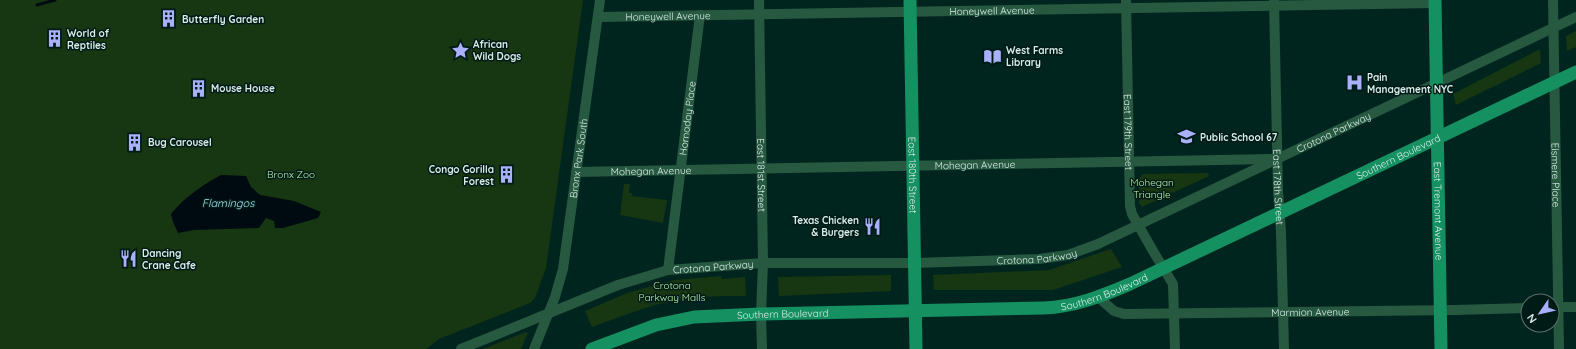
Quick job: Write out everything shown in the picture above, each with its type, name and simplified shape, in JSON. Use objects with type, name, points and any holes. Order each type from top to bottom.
[{"type":"main road","name":"East Tremont Avenue","points":[[1435,2],[1441,349]]},
{"type":"main road","name":"East 180th Street","points":[[910,6],[916,349]]},
{"type":"main road","name":"Southern Boulevard","points":[[592,349],[644,329],[676,320],[713,315],[1054,308],[1077,303],[1098,297],[1163,268],[1576,72]]},
{"type":"street","name":"Bronx Park South","points":[[534,349],[555,297],[563,269],[600,0]]},
{"type":"street","name":"East 181st Street","points":[[759,0],[758,14],[763,263],[761,314],[762,349]]},
{"type":"street","name":"Elsmere Place","points":[[1552,0],[1555,82],[1555,293]]},
{"type":"street","name":"Honeywell Avenue","points":[[598,17],[758,14],[910,6],[1274,2],[1435,2]]},
{"type":"street","name":"East 178th Street","points":[[1274,2],[1284,349]]},
{"type":"street","name":"East 179th Street","points":[[1126,4],[1130,206],[1138,225],[1172,284],[1175,349]]},
{"type":"street","name":"Hornaday Place","points":[[668,270],[700,15]]},
{"type":"street","name":"Crotona Parkway","points":[[461,349],[618,285],[668,270],[763,263],[914,263],[1039,259],[1068,255],[1088,249],[1576,17]]},
{"type":"street","name":"Mohegan Avenue","points":[[576,172],[1278,159]]},
{"type":"street","name":"Marmion Avenue","points":[[1098,297],[1114,311],[1120,314],[1284,313],[1520,308]]},
{"type":"street","points":[[1560,307],[1576,307]]},
{"type":"street","name":"Elsmere Place","points":[[1557,333],[1559,349]]},
{"type":"green space","name":"Bronx Zoo","points":[[0,0],[583,0],[546,268],[535,298],[530,303],[439,339],[426,349],[0,349]]},
{"type":"green space","points":[[1576,31],[1576,47],[1567,51],[1566,36]]},
{"type":"green space","points":[[1540,49],[1541,63],[1456,105],[1453,94]]},
{"type":"green space","name":"Mohegan Triangle","points":[[1208,173],[1209,176],[1142,207],[1139,203],[1139,179],[1143,174]]},
{"type":"green space","points":[[624,184],[630,184],[629,193],[632,193],[632,196],[667,200],[663,223],[620,215]]},
{"type":"green space","points":[[1111,249],[1122,267],[1053,290],[934,290],[933,275],[1049,270]]},
{"type":"green space","points":[[891,275],[891,291],[779,296],[778,277]]},
{"type":"green space","name":"Crotona Parkway Malls","points":[[721,276],[722,279],[745,277],[746,296],[702,297],[665,302],[592,327],[585,311],[627,293],[674,280]]},
{"type":"green space","points":[[526,332],[528,333],[521,349],[483,349]]},
{"type":"water","name":"Flamingos","points":[[221,175],[246,176],[251,187],[260,195],[294,201],[321,212],[318,218],[283,228],[275,228],[274,221],[266,218],[259,228],[194,230],[178,233],[171,214],[194,192]]},
{"type":"waterway","points":[[37,5],[55,0]]},
{"type":"place","name":"Butterfly Garden","points":[[169,19]]},
{"type":"place","name":"World of Reptiles","points":[[54,39]]},
{"type":"place","name":"African Wild Dogs","points":[[460,50]]},
{"type":"place","name":"West Farms Library","points":[[993,56]]},
{"type":"place","name":"Pain Management NYC","points":[[1354,83]]},
{"type":"place","name":"Mouse House","points":[[198,88]]},
{"type":"place","name":"Public School 67","points":[[1187,137]]},
{"type":"place","name":"Bug Carousel","points":[[135,142]]},
{"type":"place","name":"Congo Gorilla Forest","points":[[507,175]]},
{"type":"place","name":"Texas Chicken & Burgers","points":[[872,226]]},
{"type":"place","name":"Dancing Crane Cafe","points":[[129,259]]}]
